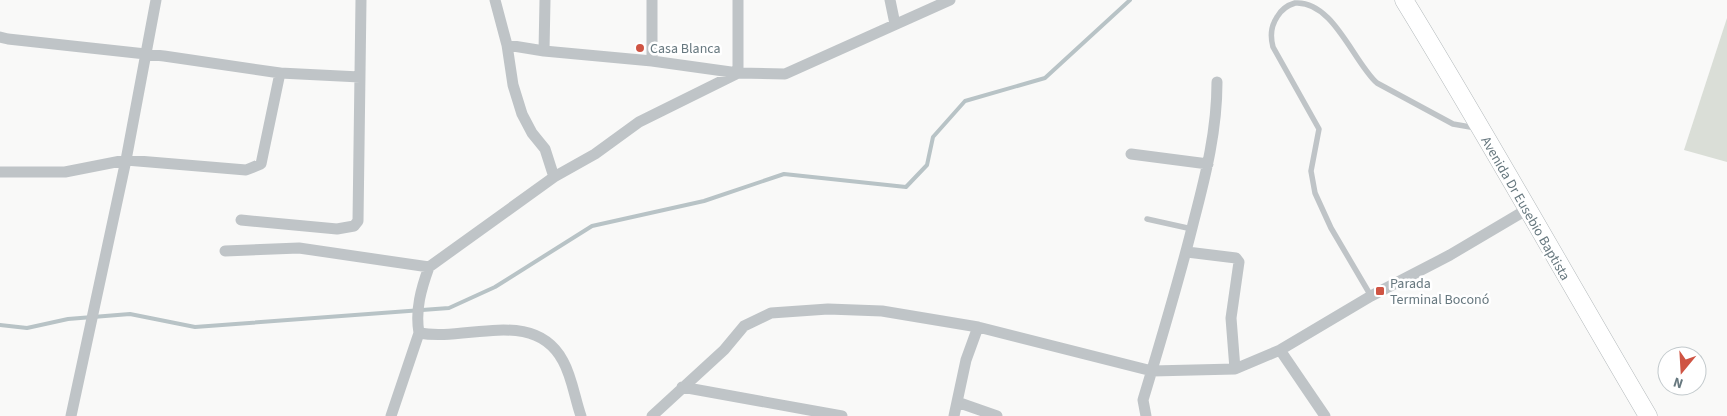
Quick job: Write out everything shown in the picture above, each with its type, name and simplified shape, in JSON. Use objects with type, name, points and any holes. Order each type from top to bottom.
[{"type":"main road","name":"Avenida Dr Eusebio Baptista","points":[[1404,0],[1481,127],[1526,210],[1648,416]]},
{"type":"street","points":[[72,416],[126,160],[156,0]]},
{"type":"street","points":[[241,220],[337,229],[354,226],[358,221],[360,0]]},
{"type":"street","points":[[495,0],[507,45],[513,85],[522,114],[532,133],[544,148],[554,177]]},
{"type":"street","points":[[544,52],[545,0]]},
{"type":"street","points":[[652,0],[652,61]]},
{"type":"street","points":[[738,0],[738,73]]},
{"type":"street","points":[[890,0],[894,24]]},
{"type":"street","points":[[507,45],[544,52],[652,61],[738,73],[785,74],[950,0]]},
{"type":"street","points":[[0,37],[8,40],[145,54],[280,74],[360,77]]},
{"type":"street","points":[[391,416],[418,328],[420,296],[429,267],[554,177],[595,154],[638,122],[738,73]]},
{"type":"street","points":[[0,172],[65,172],[126,160],[246,170],[261,164],[280,74]]},
{"type":"street","points":[[1146,416],[1142,400],[1187,252],[1208,164],[1217,109],[1217,82]]},
{"type":"street","points":[[1132,154],[1208,164]]},
{"type":"street","points":[[652,416],[724,350],[744,326],[770,314],[828,309],[882,311],[978,327],[1152,371],[1235,369],[1280,350],[1371,296],[1450,255],[1526,210]]},
{"type":"street","points":[[313,227],[313,250]]},
{"type":"street","points":[[225,251],[272,248],[313,250],[429,267]]},
{"type":"street","points":[[1187,252],[1236,258],[1239,262],[1231,318],[1235,369]]},
{"type":"street","points":[[954,416],[966,360],[978,327]]},
{"type":"street","points":[[418,328],[435,336],[511,330],[536,334],[552,343],[564,363],[580,416]]},
{"type":"street","points":[[1280,350],[1325,416]]},
{"type":"street","points":[[682,387],[842,416]]},
{"type":"street","points":[[957,402],[997,416]]},
{"type":"lane","points":[[1371,296],[1331,228],[1312,185],[1311,171],[1319,130],[1273,47],[1272,31],[1276,18],[1284,9],[1294,4],[1306,3],[1317,6],[1333,20],[1368,75],[1377,83],[1453,124],[1464,128],[1481,127]]},
{"type":"lane","points":[[1147,219],[1192,229]]},
{"type":"shaded area","points":[[1727,18],[1727,162],[1684,150]]},
{"type":"waterway","points":[[0,325],[27,328],[68,319],[130,314],[195,327],[449,308],[495,287],[592,226],[704,201],[784,174],[906,187],[927,165],[933,137],[965,101],[1045,78],[1130,0]]},
{"type":"place","name":"Casa Blanca","points":[[640,48]]},
{"type":"place","name":"Parada Terminal Boconó","points":[[1380,291]]}]
